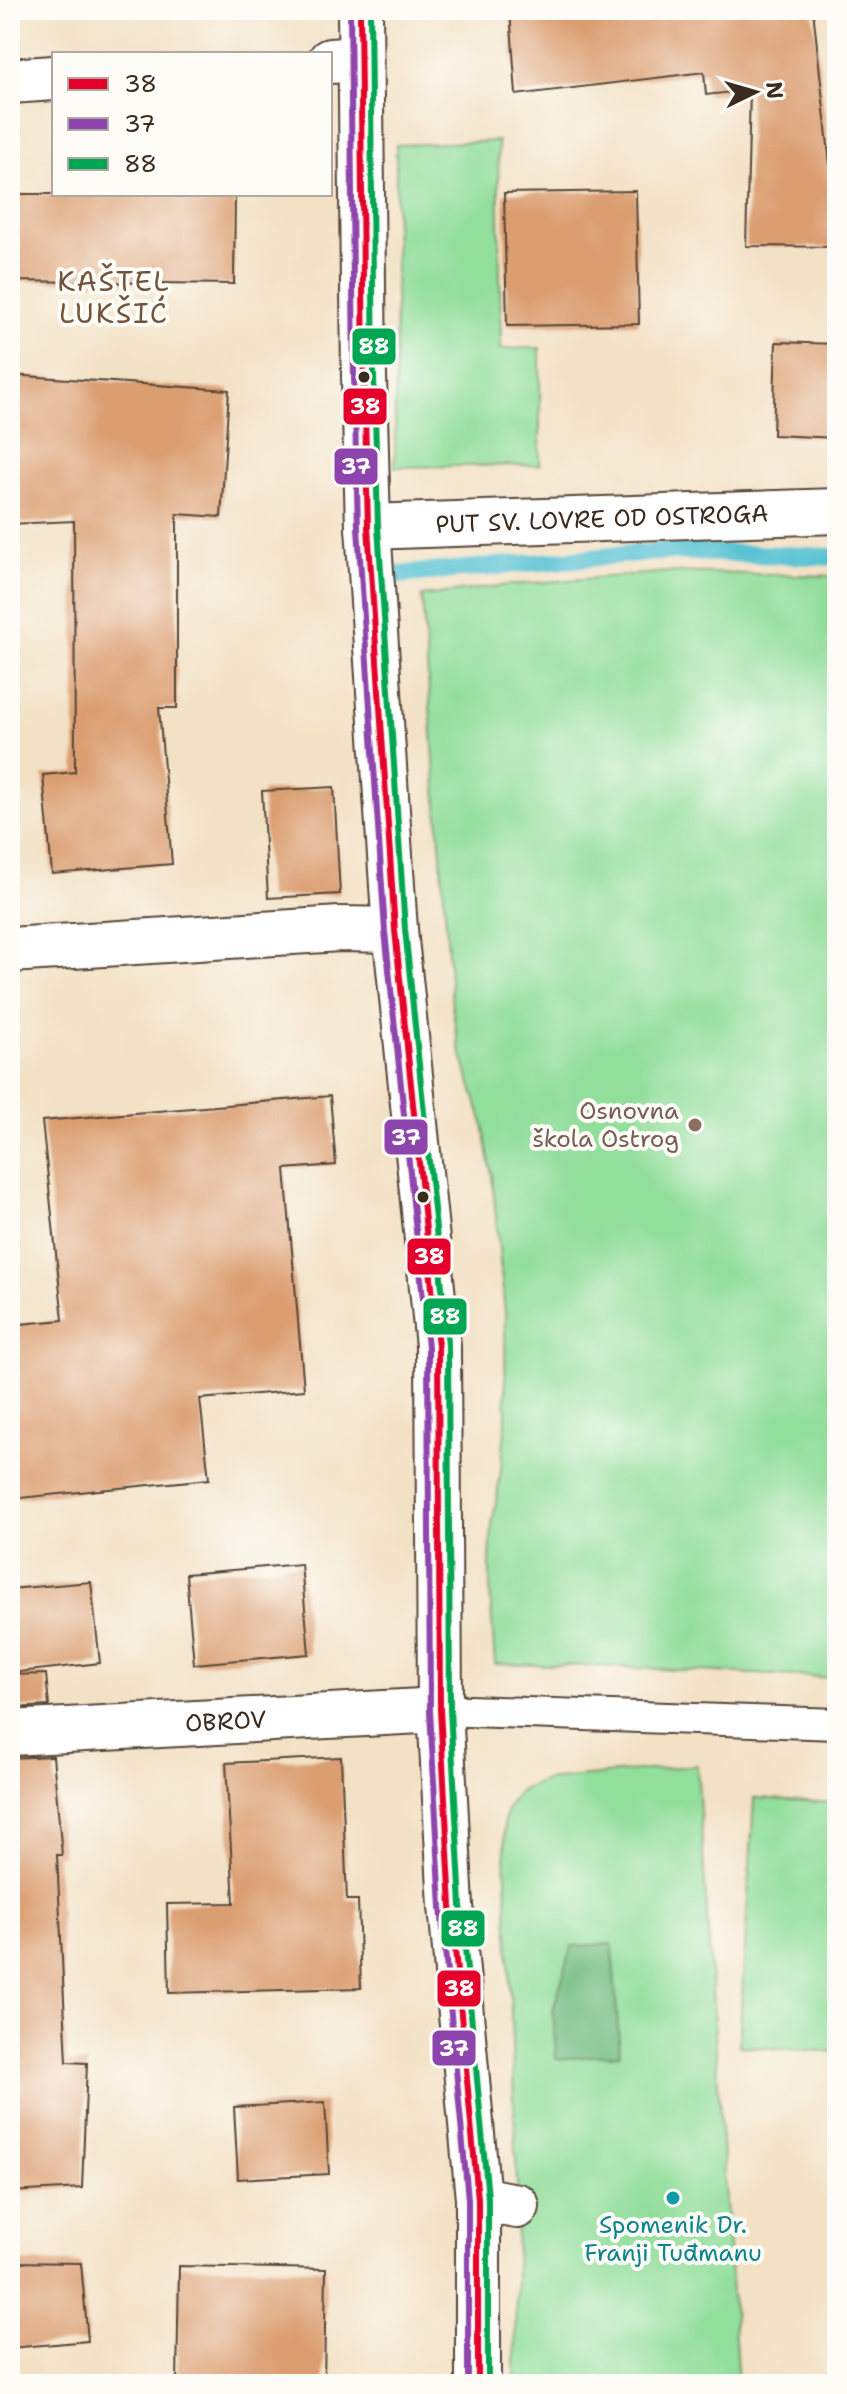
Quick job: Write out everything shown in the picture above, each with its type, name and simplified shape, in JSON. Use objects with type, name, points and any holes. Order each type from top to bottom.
[{"type":"main road","points":[[360,10],[345,60],[368,527],[395,930],[438,1346],[440,1710],[451,1906],[498,2202],[478,2384]]},
{"type":"main road","points":[[10,81],[52,78]]},
{"type":"main road","name":"PUT SV. LOVRE OD OSTROGA","points":[[368,527],[837,511]]},
{"type":"main road","points":[[10,950],[340,929],[395,930]]},
{"type":"main road","name":"OBROV","points":[[10,1733],[440,1710]]},
{"type":"lane","points":[[440,1710],[837,1724]]},
{"type":"green space","points":[[498,141],[501,349],[540,348],[540,465],[395,467],[396,145]]},
{"type":"green space","name":"Osnovna škola Ostrog","points":[[669,572],[837,576],[837,1678],[495,1664],[490,1563],[506,1422],[505,1313],[492,1175],[483,1123],[459,1046],[452,1006],[422,596],[508,585]]},
{"type":"green space","points":[[697,1765],[738,2384],[515,2384],[517,2183],[506,1812],[518,1793],[546,1780]]},
{"type":"green space","points":[[754,1798],[837,1803],[837,2052],[739,2046]]},
{"type":"green space","points":[[612,1944],[620,2054],[556,2059],[553,2010],[572,1946]]},
{"type":"building","points":[[510,10],[813,10],[830,164],[837,165],[837,247],[746,246],[750,90],[706,95],[704,72],[516,95]]},
{"type":"building","points":[[636,191],[639,324],[507,326],[504,193]]},
{"type":"building","points":[[10,194],[235,196],[234,284],[10,281]]},
{"type":"building","points":[[776,342],[837,344],[837,438],[773,435]]},
{"type":"building","points":[[10,375],[229,390],[221,517],[177,514],[177,708],[159,708],[172,864],[52,874],[43,775],[75,772],[74,521],[10,524]]},
{"type":"building","points":[[334,787],[340,894],[268,898],[262,791]]},
{"type":"building","points":[[330,1096],[336,1165],[285,1169],[304,1390],[200,1399],[209,1479],[10,1499],[10,1325],[63,1320],[42,1121]]},
{"type":"building","points":[[301,1564],[309,1654],[194,1664],[186,1574]]},
{"type":"building","points":[[91,1582],[100,1663],[10,1673],[10,1589]]},
{"type":"building","points":[[46,1674],[49,1706],[10,1708],[10,1675]]},
{"type":"building","points":[[53,1756],[62,1855],[57,1855],[67,2062],[87,2063],[82,2188],[10,2192],[10,1758]]},
{"type":"building","points":[[341,1757],[347,1900],[358,1900],[361,1988],[169,1993],[167,1904],[234,1903],[226,1763]]},
{"type":"building","points":[[325,2102],[329,2174],[238,2179],[234,2107]]},
{"type":"building","points":[[10,2262],[81,2263],[88,2341],[10,2348]]},
{"type":"building","points":[[179,2266],[326,2269],[324,2384],[177,2384]]},
{"type":"waterway","points":[[396,575],[667,551],[837,557]]},
{"type":"transit line","name":"37","points":[[350,10],[358,528],[385,931],[428,1347],[430,1711],[441,1907],[468,2199],[468,2384]]},
{"type":"transit line","name":"38","points":[[360,10],[368,527],[395,930],[438,1346],[440,1710],[451,1906],[478,2199],[478,2384]]},
{"type":"transit line","name":"88","points":[[370,10],[378,527],[405,929],[448,1345],[450,1710],[461,1905],[488,2198],[488,2384]]},
{"type":"place","name":"Osnovna škola Ostrog","points":[[695,1125]]},
{"type":"place","name":"Spomenik Dr. Franji Tuđmanu","points":[[673,2198]]},
{"type":"district","name":"KAŠTEL LUKŠIĆ","points":[[114,297]]}]
